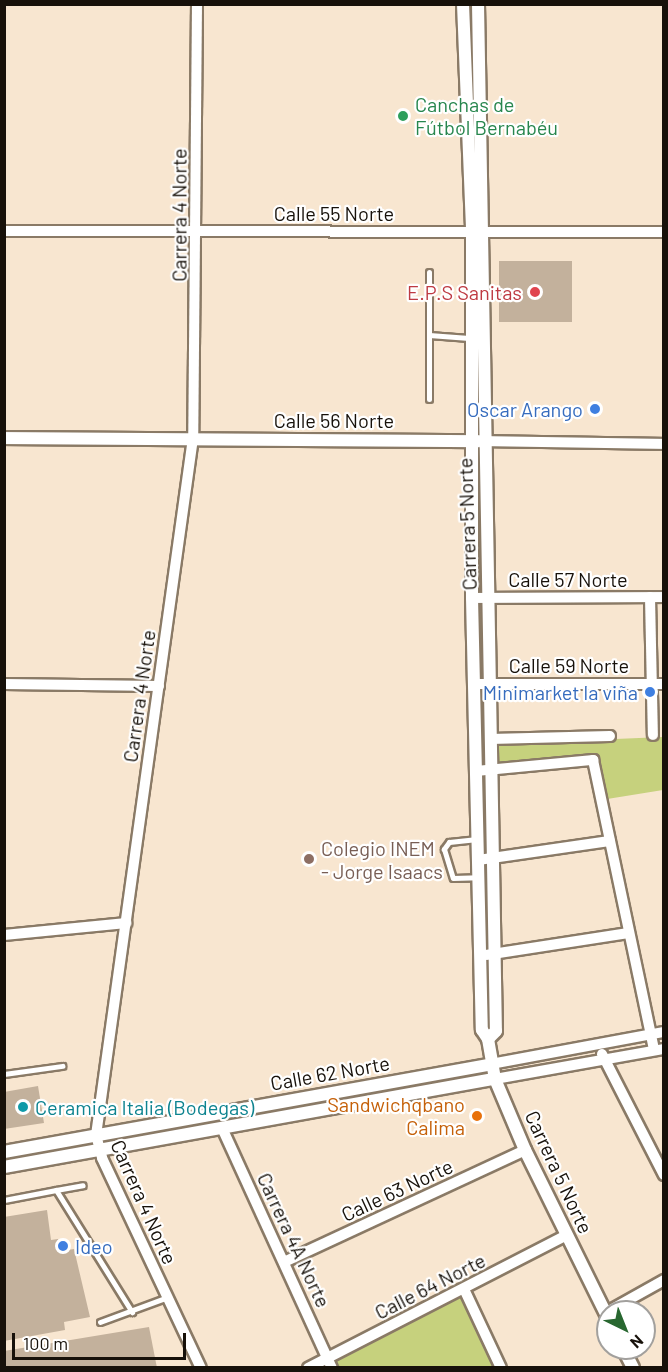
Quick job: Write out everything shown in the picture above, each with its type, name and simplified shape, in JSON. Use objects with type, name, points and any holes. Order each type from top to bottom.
[{"type":"street","name":"Carrera 4 Norte","points":[[197,4],[198,231],[194,438],[96,1135],[98,1150],[201,1368]]},
{"type":"street","name":"Carrera 5 Norte","points":[[463,4],[477,232],[469,338],[489,597],[496,1031],[488,1039]]},
{"type":"street","name":"Carrera 5 Norte","points":[[478,4],[477,441],[472,598],[482,1030],[488,1039],[495,1079],[525,1150],[600,1300]]},
{"type":"street","name":"Calle 55 Norte","points":[[4,231],[663,232]]},
{"type":"street","name":"Calle 56 Norte","points":[[4,438],[663,444]]},
{"type":"street","points":[[650,597],[650,684],[653,735]]},
{"type":"street","name":"Calle 57 Norte","points":[[472,598],[663,597]]},
{"type":"street","points":[[4,684],[159,686]]},
{"type":"street","name":"Calle 59 Norte","points":[[475,684],[663,684]]},
{"type":"street","points":[[490,739],[609,736]]},
{"type":"street","points":[[476,771],[593,760],[650,1035],[659,1049]]},
{"type":"street","points":[[478,860],[492,860],[610,841]]},
{"type":"street","points":[[4,935],[126,922]]},
{"type":"street","points":[[479,956],[628,933]]},
{"type":"street","name":"Calle 62 Norte","points":[[4,1152],[663,1032]]},
{"type":"street","points":[[598,1045],[663,1175]]},
{"type":"street","name":"Calle 62 Norte","points":[[4,1167],[659,1049]]},
{"type":"street","name":"Carrera 4A Norte","points":[[222,1128],[330,1363]]},
{"type":"street","name":"Calle 63 Norte","points":[[284,1262],[525,1150]]},
{"type":"street","name":"Calle 64 Norte","points":[[308,1368],[330,1363],[567,1235]]},
{"type":"street","points":[[631,1300],[663,1280]]},
{"type":"street","points":[[464,1289],[501,1368]]},
{"type":"lane","points":[[429,272],[429,399]]},
{"type":"lane","points":[[429,335],[469,338]]},
{"type":"lane","points":[[477,839],[449,842],[444,849],[453,878],[478,878]]},
{"type":"lane","points":[[4,1074],[62,1066]]},
{"type":"lane","points":[[4,1200],[83,1185]]},
{"type":"lane","points":[[56,1190],[132,1312]]},
{"type":"lane","points":[[100,1322],[168,1297]]},
{"type":"green space","points":[[663,737],[663,790],[601,800],[593,760],[498,769],[496,744]]},
{"type":"green space","points":[[464,1289],[501,1367],[332,1367],[328,1358]]},
{"type":"building","name":"E.P.S Sanitas","points":[[499,261],[572,261],[572,322],[499,322]]},
{"type":"building","name":"Ceramica Italia (Bodegas)","points":[[38,1086],[44,1123],[4,1129],[4,1092]]},
{"type":"building","points":[[47,1210],[51,1240],[58,1239],[61,1251],[74,1249],[90,1317],[64,1322],[65,1330],[4,1341],[4,1217]]},
{"type":"building","points":[[149,1327],[157,1368],[4,1368],[4,1351]]},
{"type":"place","name":"Canchas de Fútbol Bernabéu","points":[[403,116]]},
{"type":"place","name":"E.P.S Sanitas","points":[[535,292]]},
{"type":"place","name":"Oscar Arango","points":[[595,409]]},
{"type":"place","name":"Minimarket la viña","points":[[650,692]]},
{"type":"place","name":"Colegio INEM - Jorge Isaacs","points":[[309,859]]},
{"type":"place","name":"Ceramica Italia (Bodegas)","points":[[23,1107]]},
{"type":"place","name":"Sandwichqbano Calima","points":[[477,1116]]},
{"type":"place","name":"Ideo","points":[[63,1246]]}]
